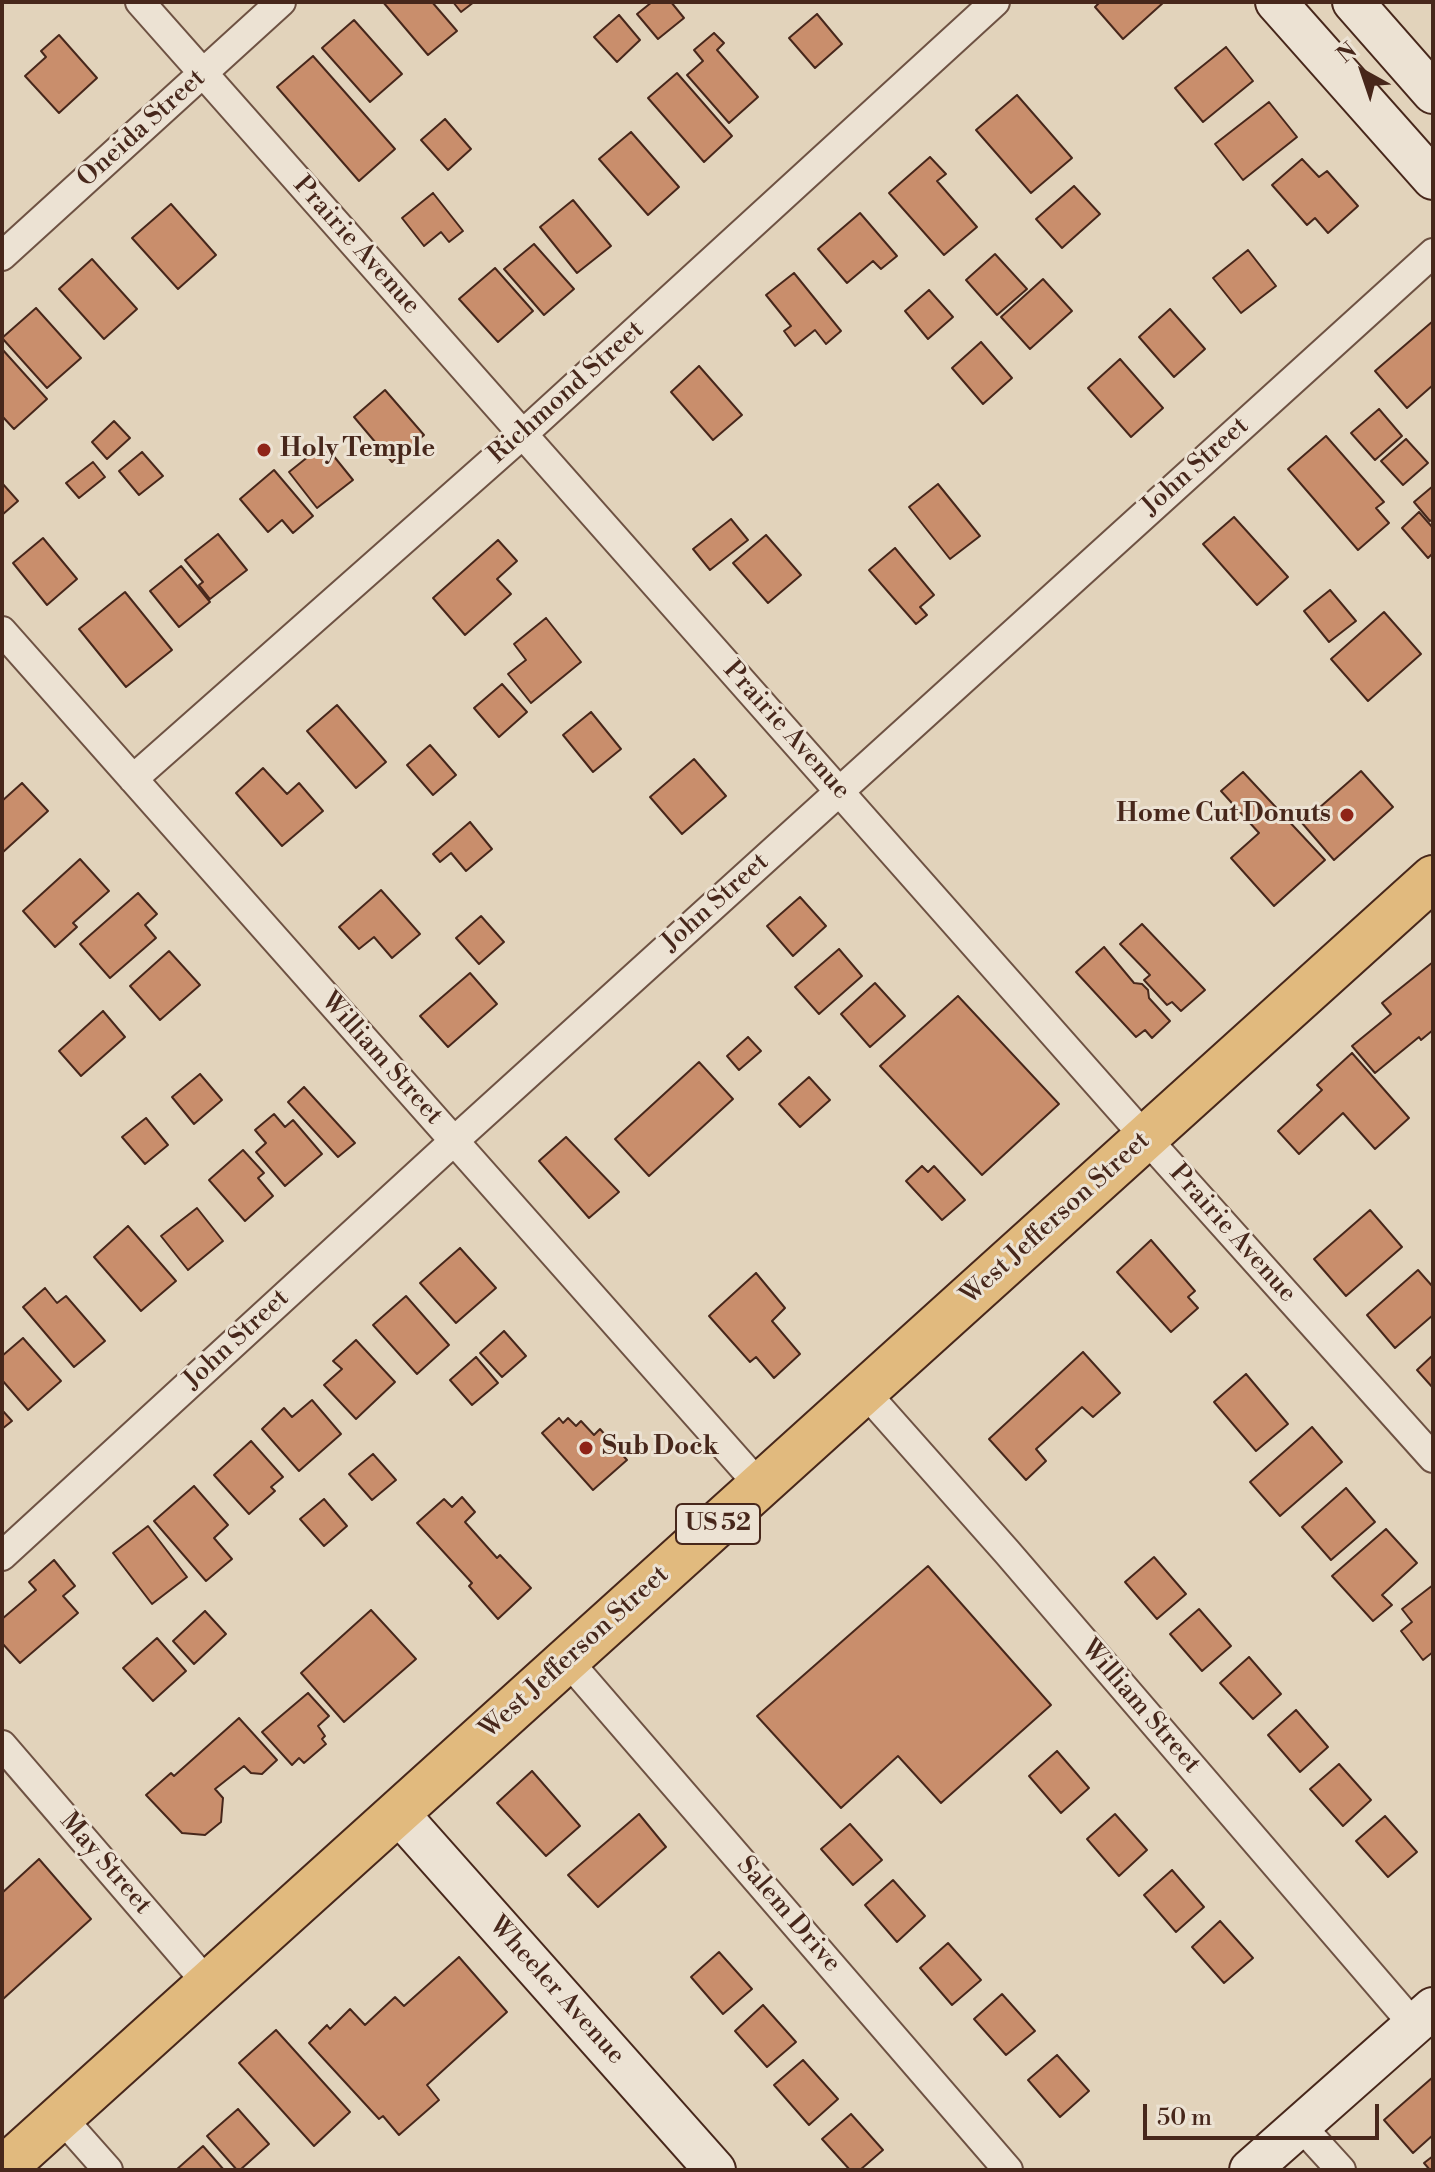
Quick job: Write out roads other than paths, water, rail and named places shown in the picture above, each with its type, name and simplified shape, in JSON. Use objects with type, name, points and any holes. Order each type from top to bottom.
[{"type":"main road","name":"West Jefferson Street","points":[[2,2170],[1433,878]]},
{"type":"street","name":"Prairie Avenue","points":[[140,2],[1433,1458]]},
{"type":"street","name":"Oneida Street","points":[[2,256],[281,2]]},
{"type":"street","name":"Richmond Street","points":[[133,779],[523,434],[995,2]]},
{"type":"street","points":[[1276,2],[1433,179]]},
{"type":"street","points":[[1353,2],[1433,93]]},
{"type":"street","name":"John Street","points":[[2,1556],[454,1141],[1433,253]]},
{"type":"street","name":"William Street","points":[[2,631],[760,1486]]},
{"type":"street","name":"William Street","points":[[865,1392],[1423,2016]]},
{"type":"street","name":"Salem Drive","points":[[567,1660],[1008,2170]]},
{"type":"street","name":"May Street","points":[[2,1745],[208,1984]]},
{"type":"street","name":"Wheeler Avenue","points":[[398,1813],[715,2170]]},
{"type":"street","points":[[1250,2170],[1423,2016]]},
{"type":"street","points":[[61,2117],[108,2170]]},
{"type":"street","points":[[1300,2125],[1341,2170]]},
{"type":"place","name":"Holy Temple","points":[[264,450]]},
{"type":"place","name":"Home Cut Donuts","points":[[1347,815]]},
{"type":"place","name":"Sub Dock","points":[[586,1448]]}]
